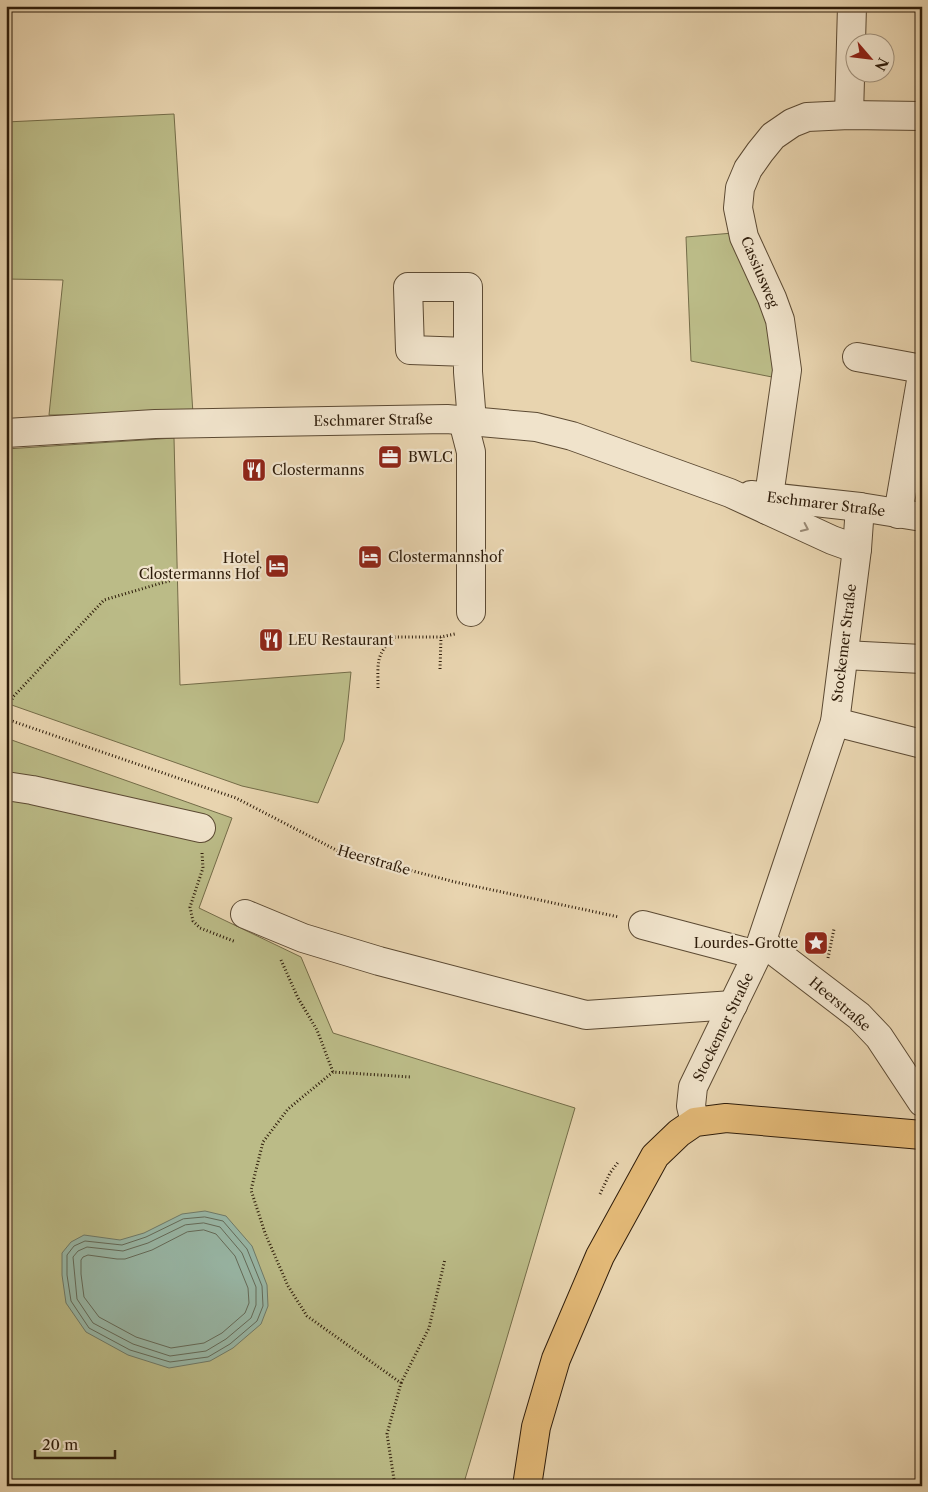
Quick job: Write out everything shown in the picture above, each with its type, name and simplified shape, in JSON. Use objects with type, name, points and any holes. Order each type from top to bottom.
[{"type":"main road","points":[[527,1486],[536,1427],[556,1359],[600,1256],[655,1156],[679,1133],[695,1122],[726,1118],[922,1135]]},
{"type":"street","points":[[849,115],[852,6]]},
{"type":"street","name":"Cassiusweg","points":[[768,503],[787,370],[780,320],[744,237],[738,208],[740,188],[748,169],[760,152],[773,136],[792,123],[808,117],[849,115],[922,116]]},
{"type":"street","points":[[468,352],[468,421],[471,452],[471,612]]},
{"type":"street","points":[[857,357],[922,369]]},
{"type":"street","points":[[910,515],[922,375]]},
{"type":"street","name":"Eschmarer Straße","points":[[6,433],[155,424],[447,419],[536,427],[572,436],[730,492],[768,503],[860,507],[910,515]]},
{"type":"street","name":"Eschmarer Straße","points":[[768,503],[832,540],[856,549]]},
{"type":"street","name":"Stockemer Straße","points":[[695,1122],[691,1106],[693,1087],[759,949],[835,722],[860,507]]},
{"type":"street","points":[[844,655],[922,659]]},
{"type":"street","points":[[835,722],[922,744]]},
{"type":"street","points":[[6,786],[32,790],[201,828]]},
{"type":"street","points":[[245,914],[303,938],[379,961],[586,1015],[733,1005]]},
{"type":"street","name":"Heerstraße","points":[[643,925],[759,949],[859,1016],[879,1037],[922,1102]]},
{"type":"path","points":[[6,712],[13,696],[104,600],[172,580]]},
{"type":"path","points":[[378,688],[378,660],[384,648],[391,641],[396,637],[441,637],[454,635],[464,627],[471,612]]},
{"type":"path","points":[[440,668],[441,637]]},
{"type":"path","name":"Heerstraße","points":[[6,719],[236,798],[340,852],[455,882],[633,920],[643,925]]},
{"type":"path","points":[[201,828],[203,868],[190,907],[193,920],[200,928],[236,942]]},
{"type":"path","points":[[273,957],[283,960],[298,998],[317,1030],[333,1072]]},
{"type":"path","points":[[401,1383],[307,1316],[288,1286],[264,1233],[252,1190],[263,1142],[288,1109],[333,1072],[411,1077]]},
{"type":"path","points":[[395,1486],[388,1434],[401,1383],[429,1328],[445,1259]]},
{"type":"green space","points":[[174,114],[193,414],[49,415],[63,280],[6,279],[6,122]]},
{"type":"green space","points":[[733,233],[772,325],[777,378],[691,361],[686,237]]},
{"type":"green space","points":[[174,438],[180,685],[351,672],[344,740],[318,803],[242,786],[6,703],[6,449]]},
{"type":"green space","points":[[6,738],[232,818],[199,908],[301,957],[333,1033],[575,1108],[463,1486],[6,1486]]},
{"type":"water","points":[[205,1211],[226,1216],[252,1246],[267,1285],[268,1306],[261,1324],[233,1348],[210,1361],[169,1368],[128,1355],[86,1332],[66,1303],[62,1275],[62,1253],[71,1242],[84,1235],[120,1240],[144,1233],[182,1214]]},
{"type":"place","name":"BWLC","points":[[390,457]]},
{"type":"place","name":"Clostermanns","points":[[254,470]]},
{"type":"place","name":"Clostermannshof","points":[[370,557]]},
{"type":"place","name":"Hotel Clostermanns Hof","points":[[277,566]]},
{"type":"place","name":"LEU Restaurant","points":[[271,640]]},
{"type":"place","name":"Lourdes-Grotte","points":[[816,943]]}]
